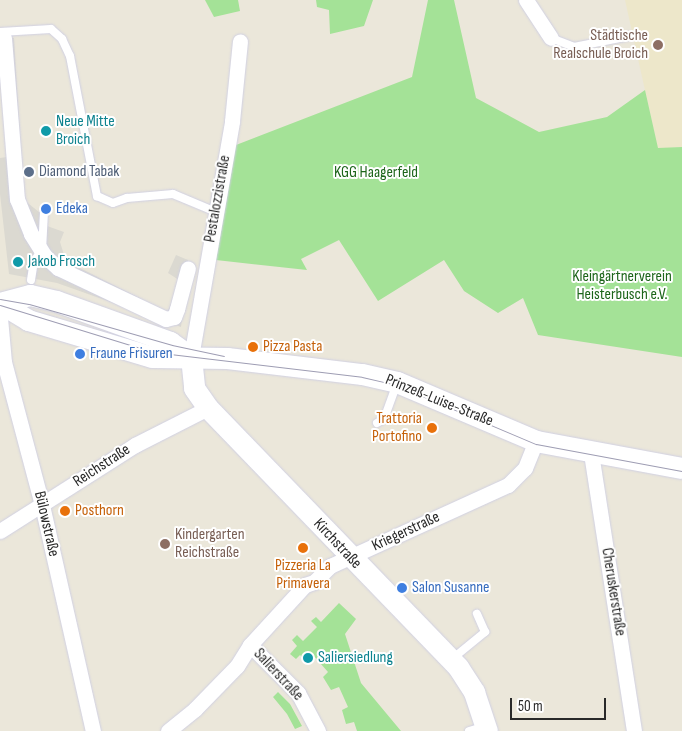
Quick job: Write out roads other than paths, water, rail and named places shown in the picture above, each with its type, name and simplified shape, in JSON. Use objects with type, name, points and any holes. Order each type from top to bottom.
[{"type":"main road","name":"Prinzeß-Luise-Straße","points":[[191,357],[170,342],[56,301],[30,295],[0,303],[28,320],[142,355],[169,360],[191,357],[362,374],[398,382],[536,441],[591,453],[682,468]]},
{"type":"main road","name":"Kirchstraße","points":[[191,357],[194,388],[208,408],[350,558],[452,659],[474,692],[480,729]]},
{"type":"street","points":[[526,0],[551,38]]},
{"type":"street","points":[[2,35],[17,199],[42,250],[58,268],[164,322],[174,317],[178,309],[188,268]]},
{"type":"street","name":"Pestalozzistraße","points":[[191,357],[232,121],[240,41]]},
{"type":"street","name":"Bülowstraße","points":[[0,318],[2,363],[42,505],[93,731]]},
{"type":"street","name":"Reichstraße","points":[[0,531],[135,445],[208,408]]},
{"type":"street","name":"Kriegerstraße","points":[[168,731],[219,684],[250,645],[305,585],[314,582],[330,566],[508,485],[525,468],[536,441]]},
{"type":"street","name":"Cheruskerstraße","points":[[591,453],[634,731]]},
{"type":"street","name":"Salierstraße","points":[[250,645],[298,693],[318,731]]},
{"type":"lane","points":[[2,35],[51,29],[62,39],[70,56],[97,196],[113,203],[173,194],[216,212]]},
{"type":"lane","points":[[551,38],[574,47],[630,36]]},
{"type":"lane","points":[[31,280],[34,261],[42,250],[44,212]]},
{"type":"lane","points":[[377,423],[384,420],[398,382]]},
{"type":"lane","points":[[452,659],[485,632],[477,614]]},
{"type":"tram line","points":[[0,299],[29,304],[172,345],[224,356]]},
{"type":"tram line","points":[[0,305],[153,352],[362,377],[396,385],[536,444],[682,471]]},
{"type":"place","name":"Städtische Realschule Broich","points":[[658,45]]},
{"type":"place","name":"Neue Mitte Broich","points":[[46,131]]},
{"type":"place","name":"Diamond Tabak","points":[[29,172]]},
{"type":"place","name":"Edeka","points":[[46,209]]},
{"type":"place","name":"Jakob Frosch","points":[[18,262]]},
{"type":"place","name":"Pizza Pasta","points":[[253,347]]},
{"type":"place","name":"Fraune Frisuren","points":[[80,354]]},
{"type":"place","name":"Trattoria Portofino","points":[[432,428]]},
{"type":"place","name":"Posthorn","points":[[65,511]]},
{"type":"place","name":"Kindergarten Reichstraße","points":[[165,544]]},
{"type":"place","name":"Pizzeria La Primavera","points":[[303,548]]},
{"type":"place","name":"Salon Susanne","points":[[402,588]]},
{"type":"place","name":"Saliersiedlung","points":[[308,658]]},
{"type":"park label","name":"KGG Haagerfeld","points":[[376,173]]},
{"type":"park label","name":"Kleingärtnerverein Heisterbusch e.V.","points":[[622,286]]}]
